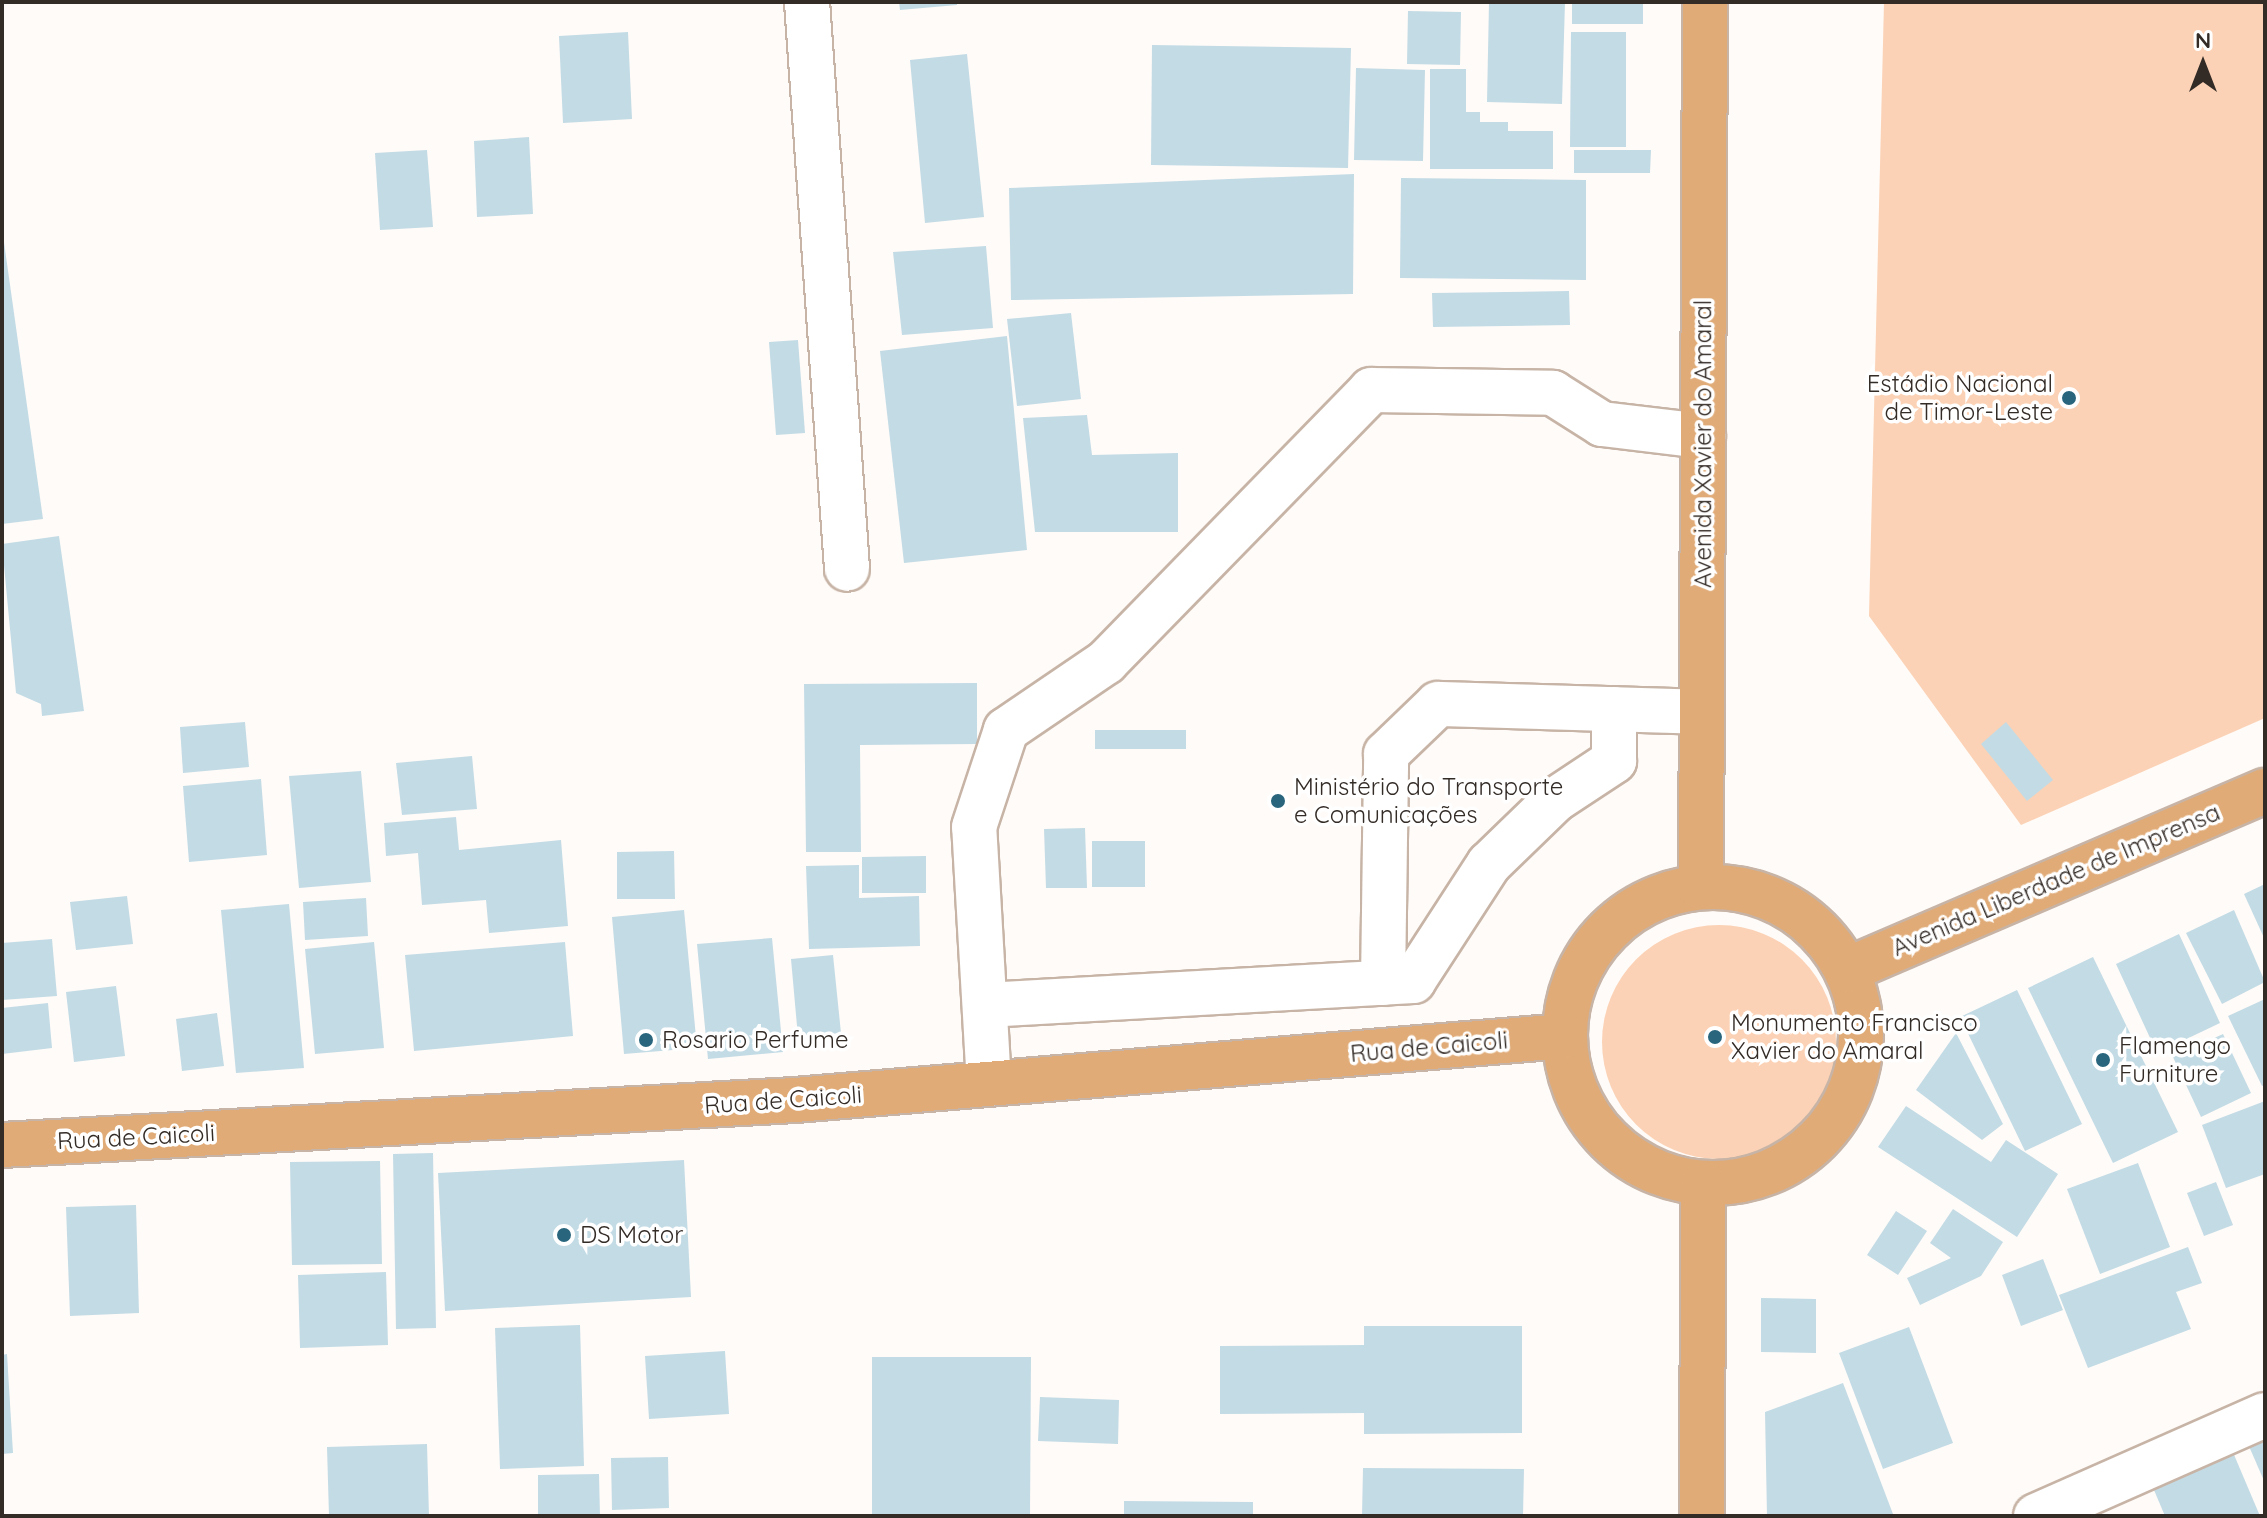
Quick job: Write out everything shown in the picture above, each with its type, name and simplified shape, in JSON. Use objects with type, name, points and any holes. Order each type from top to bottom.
[{"type":"main road","name":"Avenida Xavier do Amaral","points":[[1701,887],[1705,2]]},
{"type":"main road","name":"Avenida Liberdade de Imprensa","points":[[1847,970],[2265,791]]},
{"type":"main road","points":[[1701,887],[1746,890],[1787,906],[1822,933],[1847,970],[1861,1013],[1861,1057],[1848,1099],[1824,1136],[1789,1164],[1747,1180],[1703,1184],[1659,1175],[1621,1153],[1589,1120],[1570,1080],[1563,1036],[1570,993],[1599,941],[1658,898],[1701,887]]},
{"type":"main road","name":"Rua de Caicoli","points":[[2,1145],[989,1084],[1563,1036]]},
{"type":"main road","points":[[1702,1516],[1703,1184]]},
{"type":"street","points":[[807,2],[847,569]]},
{"type":"street","points":[[989,1084],[974,827],[1006,730],[1106,662],[1371,390],[1553,393],[1602,424],[1703,436]]},
{"type":"street","points":[[1383,983],[1386,754],[1438,704],[1702,712]]},
{"type":"street","points":[[985,1005],[1413,981],[1489,864],[1555,800],[1614,761],[1614,709]]},
{"type":"street","points":[[2036,1516],[2265,1415]]},
{"type":"shaded area","name":"Estádio Nacional de Timor-Leste","points":[[1884,2],[2265,2],[2265,718],[2021,825],[1869,616]]},
{"type":"shaded area","points":[[1719,925],[1742,927],[1764,934],[1802,959],[1827,997],[1834,1019],[1834,1065],[1827,1087],[1802,1125],[1764,1150],[1742,1157],[1719,1159],[1696,1157],[1674,1150],[1636,1125],[1611,1087],[1604,1065],[1602,1042],[1604,1019],[1611,997],[1636,959],[1674,934],[1696,927]]},
{"type":"building","points":[[899,2],[957,2],[957,5],[900,10]]},
{"type":"building","points":[[1489,2],[1565,2],[1562,104],[1487,102]]},
{"type":"building","points":[[1572,2],[1643,2],[1643,24],[1572,24]]},
{"type":"building","points":[[1408,11],[1461,12],[1460,65],[1407,64]]},
{"type":"building","points":[[628,32],[632,119],[563,123],[559,36]]},
{"type":"building","points":[[1571,32],[1626,32],[1626,147],[1570,147]]},
{"type":"building","points":[[1152,45],[1351,48],[1348,168],[1151,165]]},
{"type":"building","points":[[967,54],[984,217],[925,223],[910,60]]},
{"type":"building","points":[[1356,68],[1425,70],[1423,161],[1354,160]]},
{"type":"building","points":[[1430,69],[1466,69],[1466,112],[1480,112],[1480,122],[1508,122],[1508,131],[1553,131],[1553,169],[1430,169]]},
{"type":"building","points":[[529,137],[533,214],[477,217],[474,141]]},
{"type":"building","points":[[427,150],[433,227],[380,230],[375,153]]},
{"type":"building","points":[[1574,150],[1651,150],[1650,173],[1574,173]]},
{"type":"building","points":[[1354,174],[1353,294],[1011,300],[1009,188]]},
{"type":"building","points":[[1401,178],[1586,180],[1586,280],[1400,278]]},
{"type":"building","points":[[2,228],[43,519],[2,524]]},
{"type":"building","points":[[986,246],[993,328],[902,335],[893,252]]},
{"type":"building","points":[[1569,291],[1570,325],[1433,327],[1432,293]]},
{"type":"building","points":[[1071,313],[1081,399],[1017,406],[1007,319]]},
{"type":"building","points":[[1007,336],[1027,550],[904,563],[880,351]]},
{"type":"building","points":[[798,340],[805,433],[776,435],[769,342]]},
{"type":"building","points":[[1087,415],[1092,455],[1178,453],[1178,532],[1035,532],[1023,418]]},
{"type":"building","points":[[59,536],[84,711],[42,716],[41,704],[16,693],[2,544]]},
{"type":"building","points":[[977,683],[977,744],[860,745],[861,852],[806,852],[804,684]]},
{"type":"building","points":[[245,722],[249,767],[183,773],[180,727]]},
{"type":"building","points":[[2006,722],[2053,780],[2027,801],[1981,744]]},
{"type":"building","points":[[1095,730],[1186,730],[1186,749],[1095,749]]},
{"type":"building","points":[[472,756],[477,809],[402,815],[396,763]]},
{"type":"building","points":[[361,771],[371,882],[299,888],[289,776]]},
{"type":"building","points":[[261,779],[267,855],[189,862],[183,786]]},
{"type":"building","points":[[456,817],[459,850],[561,840],[568,926],[489,933],[486,900],[422,905],[418,853],[386,856],[384,823]]},
{"type":"building","points":[[1085,828],[1087,888],[1046,888],[1044,829]]},
{"type":"building","points":[[1092,841],[1145,841],[1145,887],[1092,887]]},
{"type":"building","points":[[674,851],[675,899],[617,899],[617,852]]},
{"type":"building","points":[[926,856],[926,893],[862,893],[862,857]]},
{"type":"building","points":[[859,865],[859,898],[919,896],[920,946],[809,949],[806,866]]},
{"type":"building","points":[[2265,884],[2265,940],[2244,894]]},
{"type":"building","points":[[127,896],[133,944],[76,950],[70,902]]},
{"type":"building","points":[[366,898],[368,936],[305,940],[303,902]]},
{"type":"building","points":[[289,904],[304,1068],[236,1073],[221,910]]},
{"type":"building","points":[[684,910],[697,1048],[624,1054],[612,917]]},
{"type":"building","points":[[2234,910],[2265,982],[2222,1004],[2186,933]]},
{"type":"building","points":[[2179,934],[2220,1023],[2157,1053],[2116,964]]},
{"type":"building","points":[[772,938],[783,1052],[708,1059],[697,944]]},
{"type":"building","points":[[52,939],[57,996],[2,1000],[2,943]]},
{"type":"building","points":[[374,942],[384,1048],[315,1054],[305,949]]},
{"type":"building","points":[[565,942],[573,1036],[414,1051],[405,955]]},
{"type":"building","points":[[833,955],[841,1033],[798,1037],[791,959]]},
{"type":"building","name":"Flamengo Furniture","points":[[2093,957],[2178,1132],[2113,1163],[2028,988]]},
{"type":"building","points":[[116,986],[125,1056],[74,1062],[66,992]]},
{"type":"building","points":[[2017,990],[2082,1124],[2025,1151],[1960,1017]]},
{"type":"building","points":[[2265,999],[2265,1085],[2262,1086],[2228,1016]]},
{"type":"building","points":[[48,1003],[52,1048],[2,1054],[2,1008]]},
{"type":"building","points":[[217,1013],[224,1066],[182,1071],[176,1019]]},
{"type":"building","points":[[1956,1033],[2003,1124],[1982,1140],[1916,1090]]},
{"type":"building","points":[[2223,1034],[2251,1093],[2201,1117],[2173,1057]]},
{"type":"building","points":[[2265,1101],[2265,1174],[2226,1188],[2202,1125]]},
{"type":"building","points":[[1906,1106],[1991,1162],[2006,1140],[2058,1174],[2017,1237],[1878,1147]]},
{"type":"building","points":[[433,1153],[436,1328],[396,1329],[393,1154]]},
{"type":"building","name":"DS Motor","points":[[684,1160],[691,1297],[445,1311],[438,1173]]},
{"type":"building","points":[[380,1161],[382,1264],[292,1265],[290,1162]]},
{"type":"building","points":[[2138,1163],[2170,1247],[2100,1274],[2067,1189]]},
{"type":"building","points":[[2216,1182],[2233,1225],[2204,1236],[2187,1193]]},
{"type":"building","points":[[136,1205],[139,1313],[70,1316],[66,1207]]},
{"type":"building","points":[[1953,1209],[2003,1242],[1981,1276],[1920,1305],[1907,1278],[1951,1258],[1930,1243]]},
{"type":"building","points":[[1896,1211],[1927,1231],[1898,1275],[1867,1255]]},
{"type":"building","points":[[2188,1247],[2202,1283],[2176,1292],[2191,1329],[2088,1368],[2059,1295]]},
{"type":"building","points":[[2043,1259],[2063,1310],[2021,1326],[2002,1275]]},
{"type":"building","points":[[386,1272],[388,1345],[300,1348],[298,1275]]},
{"type":"building","points":[[1761,1298],[1816,1299],[1816,1353],[1761,1352]]},
{"type":"building","points":[[580,1325],[584,1466],[500,1469],[495,1328]]},
{"type":"building","points":[[1364,1326],[1522,1326],[1522,1433],[1364,1434],[1364,1413],[1220,1414],[1220,1346],[1364,1345]]},
{"type":"building","points":[[1909,1327],[1953,1443],[1883,1469],[1839,1353]]},
{"type":"building","points":[[725,1351],[729,1414],[649,1419],[645,1356]]},
{"type":"building","points":[[7,1354],[13,1453],[2,1454],[2,1355]]},
{"type":"building","points":[[872,1357],[1031,1357],[1030,1516],[872,1516]]},
{"type":"building","points":[[1843,1383],[1893,1514],[1767,1516],[1765,1412]]},
{"type":"building","points":[[1040,1397],[1119,1400],[1118,1444],[1038,1441]]},
{"type":"building","points":[[2265,1436],[2265,1483],[2248,1444]]},
{"type":"building","points":[[427,1444],[429,1516],[329,1516],[327,1447]]},
{"type":"building","points":[[2232,1450],[2260,1516],[2165,1516],[2151,1483]]},
{"type":"building","points":[[668,1457],[669,1508],[612,1510],[611,1458]]},
{"type":"building","points":[[1363,1468],[1524,1469],[1523,1516],[1362,1516]]},
{"type":"building","points":[[599,1474],[600,1516],[538,1516],[538,1475]]},
{"type":"building","points":[[1124,1501],[1253,1502],[1253,1516],[1124,1516]]},
{"type":"place","name":"Estádio Nacional de Timor-Leste","points":[[2069,398]]},
{"type":"place","name":"Ministério do Transporte e Comunicações","points":[[1278,801]]},
{"type":"place","name":"Monumento Francisco Xavier do Amaral","points":[[1715,1037]]},
{"type":"place","name":"Rosario Perfume","points":[[646,1040]]},
{"type":"place","name":"Flamengo Furniture","points":[[2103,1060]]},
{"type":"place","name":"DS Motor","points":[[564,1235]]}]
